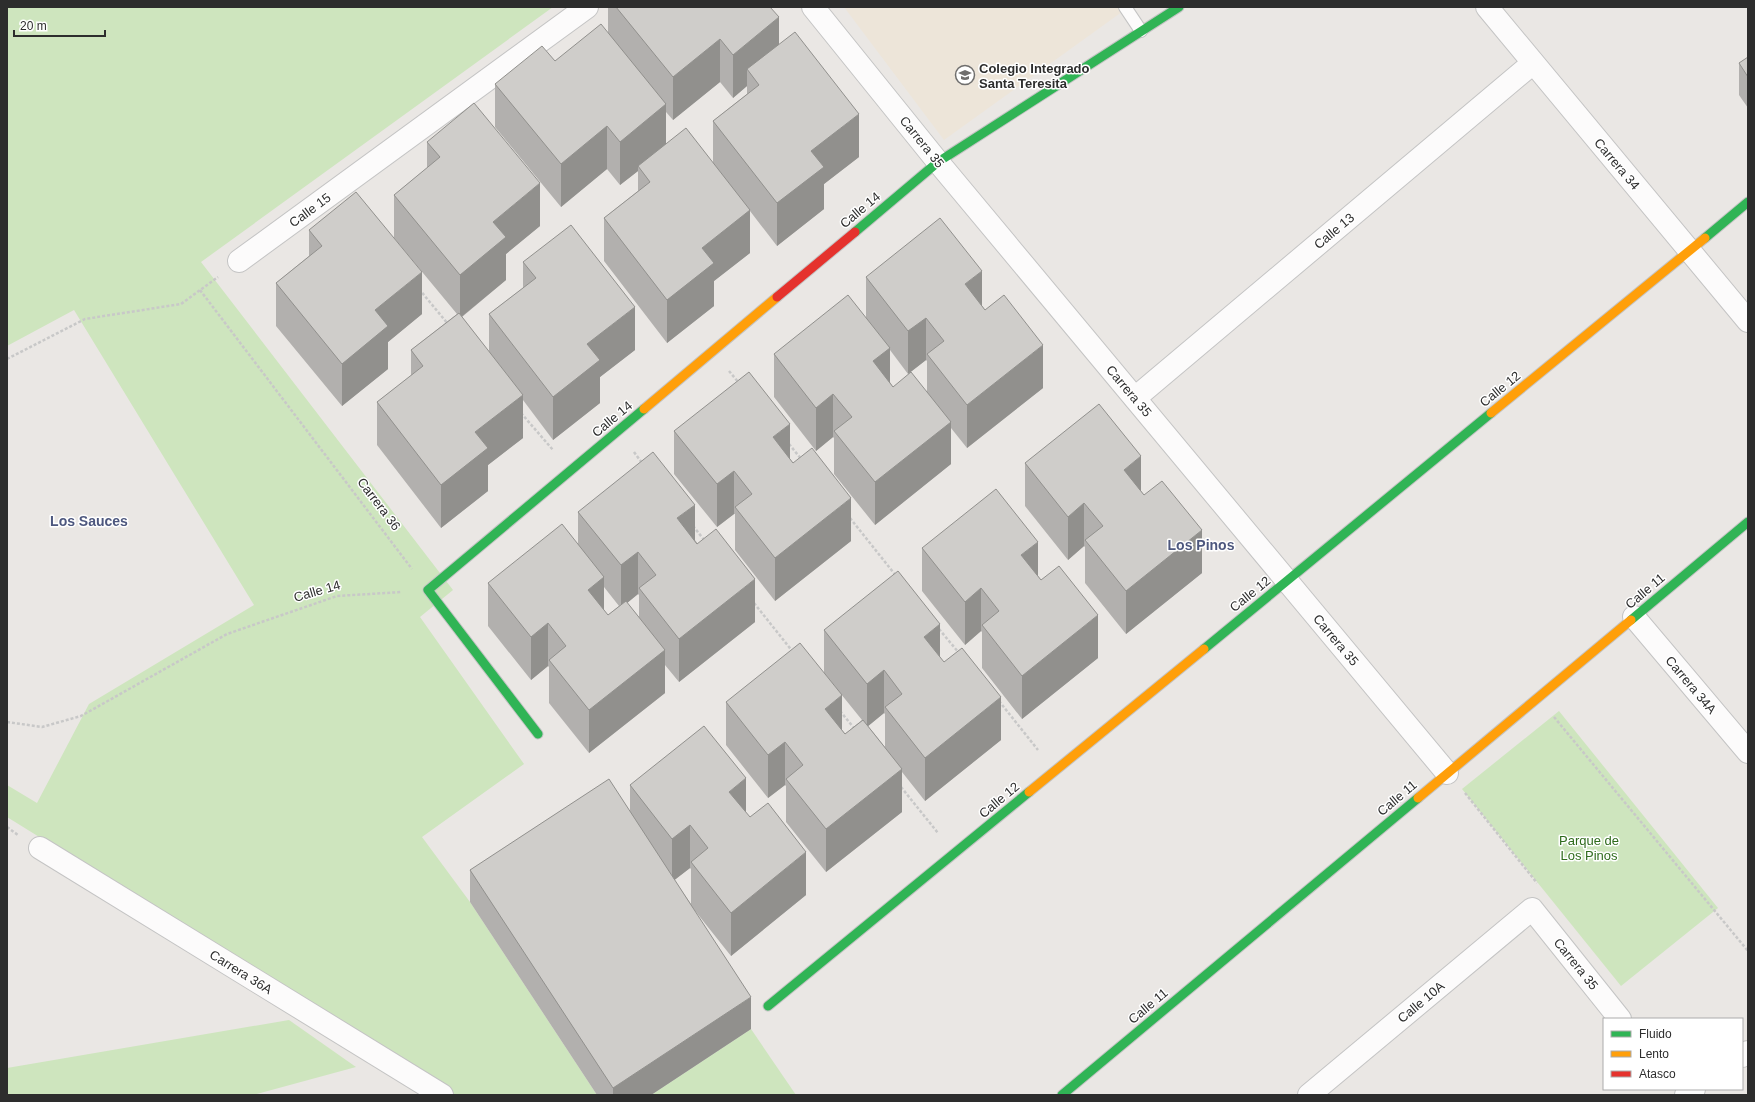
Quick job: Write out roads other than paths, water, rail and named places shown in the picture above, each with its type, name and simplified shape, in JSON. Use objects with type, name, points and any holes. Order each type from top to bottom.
[{"type":"street","name":"Calle 15","points":[[239,261],[587,7]]},
{"type":"street","name":"Carrera 35","points":[[813,7],[938,162],[1447,773]]},
{"type":"street","name":"Carrera 34","points":[[1487,7],[1748,321]]},
{"type":"street","name":"Calle 14","points":[[538,734],[428,590],[938,162],[1177,8]]},
{"type":"street","name":"Calle 13","points":[[1135,398],[1533,63]]},
{"type":"street","name":"Calle 12","points":[[768,1006],[1748,202]]},
{"type":"street","name":"Calle 11","points":[[1062,1095],[1748,522]]},
{"type":"street","name":"Carrera 34A","points":[[1634,617],[1748,752]]},
{"type":"street","name":"Carrera 36A","points":[[40,848],[442,1095]]},
{"type":"street","name":"Carrera 35","points":[[1532,909],[1619,1018]]},
{"type":"street","name":"Calle 10A","points":[[1309,1095],[1532,909]]},
{"type":"lane","points":[[1125,7],[1141,32]]},
{"type":"place","name":"Colegio Integrado Santa Teresita","points":[[965,75]]},
{"type":"district","name":"Los Sauces","points":[[89,521]]},
{"type":"district","name":"Los Pinos","points":[[1201,545]]},
{"type":"park label","name":"Parque de Los Pinos","points":[[1589,848]]}]
